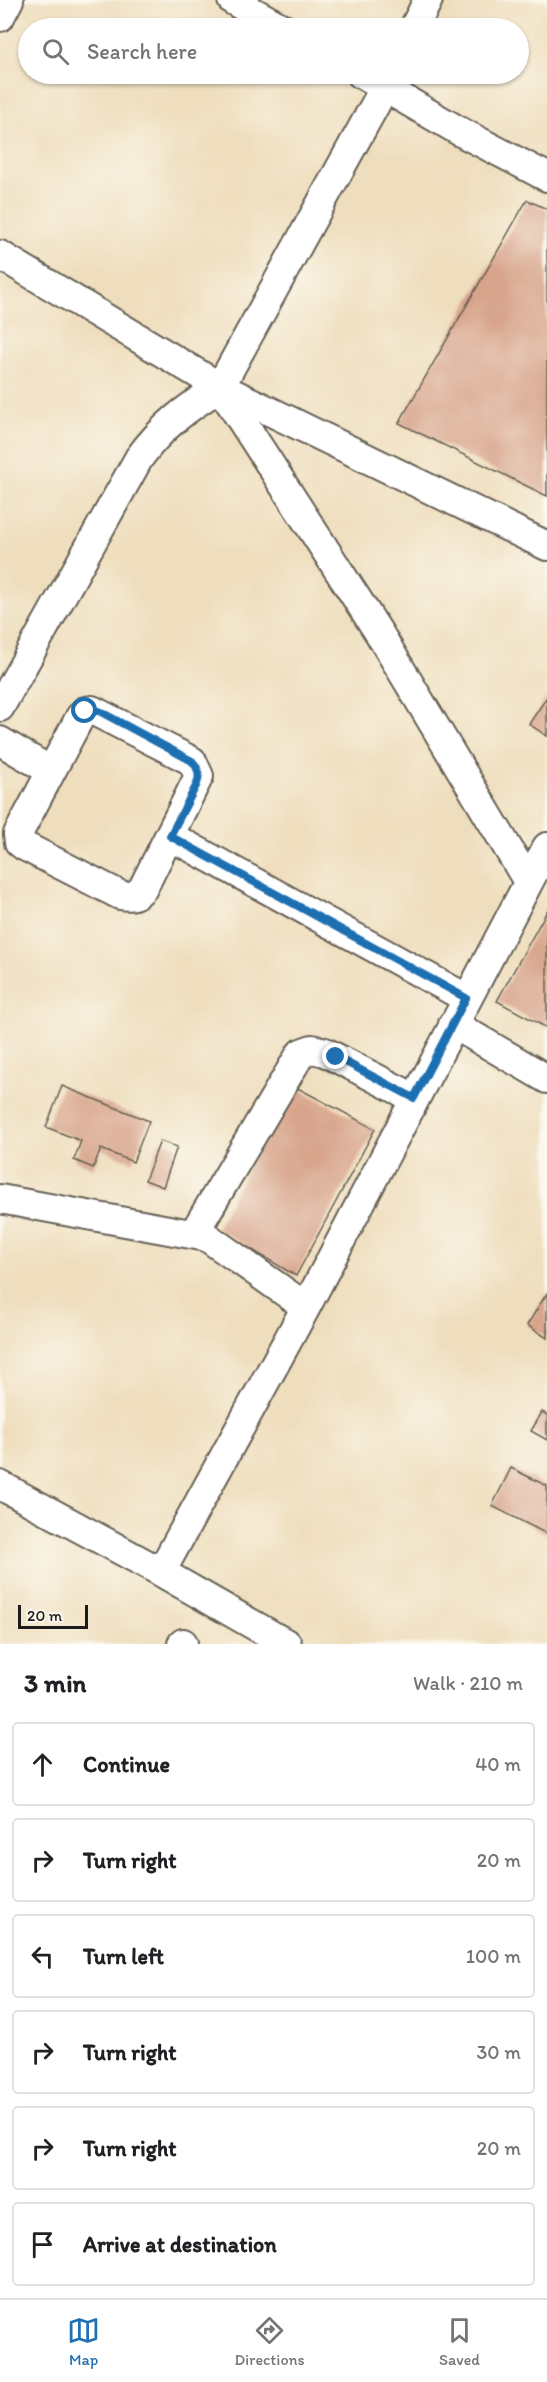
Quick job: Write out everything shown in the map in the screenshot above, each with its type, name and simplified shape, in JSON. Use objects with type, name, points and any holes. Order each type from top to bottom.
[{"type":"lane","points":[[0,17],[9,0]]},
{"type":"lane","points":[[419,18],[428,0]]},
{"type":"lane","points":[[239,2],[265,18]]},
{"type":"lane","points":[[0,707],[139,459],[155,435],[172,418],[220,387],[376,84]]},
{"type":"lane","points":[[388,84],[459,131],[547,177]]},
{"type":"lane","points":[[0,255],[220,387],[547,546]]},
{"type":"lane","points":[[220,387],[379,633],[528,880]]},
{"type":"lane","points":[[92,710],[192,761],[199,776],[197,784],[143,888],[136,895],[130,897],[120,895],[20,842],[18,834],[51,771],[80,717],[85,711],[92,710]]},
{"type":"lane","points":[[0,741],[51,771]]},
{"type":"lane","points":[[170,836],[466,998]]},
{"type":"lane","points":[[161,1572],[306,1307],[547,847]]},
{"type":"lane","points":[[453,1024],[547,1079]]},
{"type":"lane","points":[[194,1233],[301,1053],[312,1049],[325,1052],[414,1098]]},
{"type":"lane","points":[[0,1199],[194,1233],[222,1246],[306,1307]]},
{"type":"lane","points":[[0,1485],[161,1572],[287,1644]]},
{"type":"building","points":[[527,200],[547,209],[547,496],[399,423]]},
{"type":"building","points":[[547,697],[547,736],[529,724]]},
{"type":"building","points":[[547,911],[547,1028],[497,1001]]},
{"type":"building","points":[[292,1085],[375,1129],[296,1276],[216,1228]]},
{"type":"building","points":[[62,1086],[149,1121],[133,1162],[101,1149],[93,1168],[74,1160],[81,1141],[46,1127]]},
{"type":"building","points":[[160,1141],[177,1147],[163,1187],[145,1180]]},
{"type":"building","points":[[547,1293],[547,1338],[527,1325]]},
{"type":"building","points":[[542,1412],[547,1415],[547,1440],[531,1431]]},
{"type":"building","points":[[511,1468],[547,1486],[547,1534],[492,1506]]},
{"type":"route","points":[[85,711],[99,711],[192,761],[197,767],[199,776],[197,784],[170,836],[466,998],[414,1098],[336,1057]]}]
